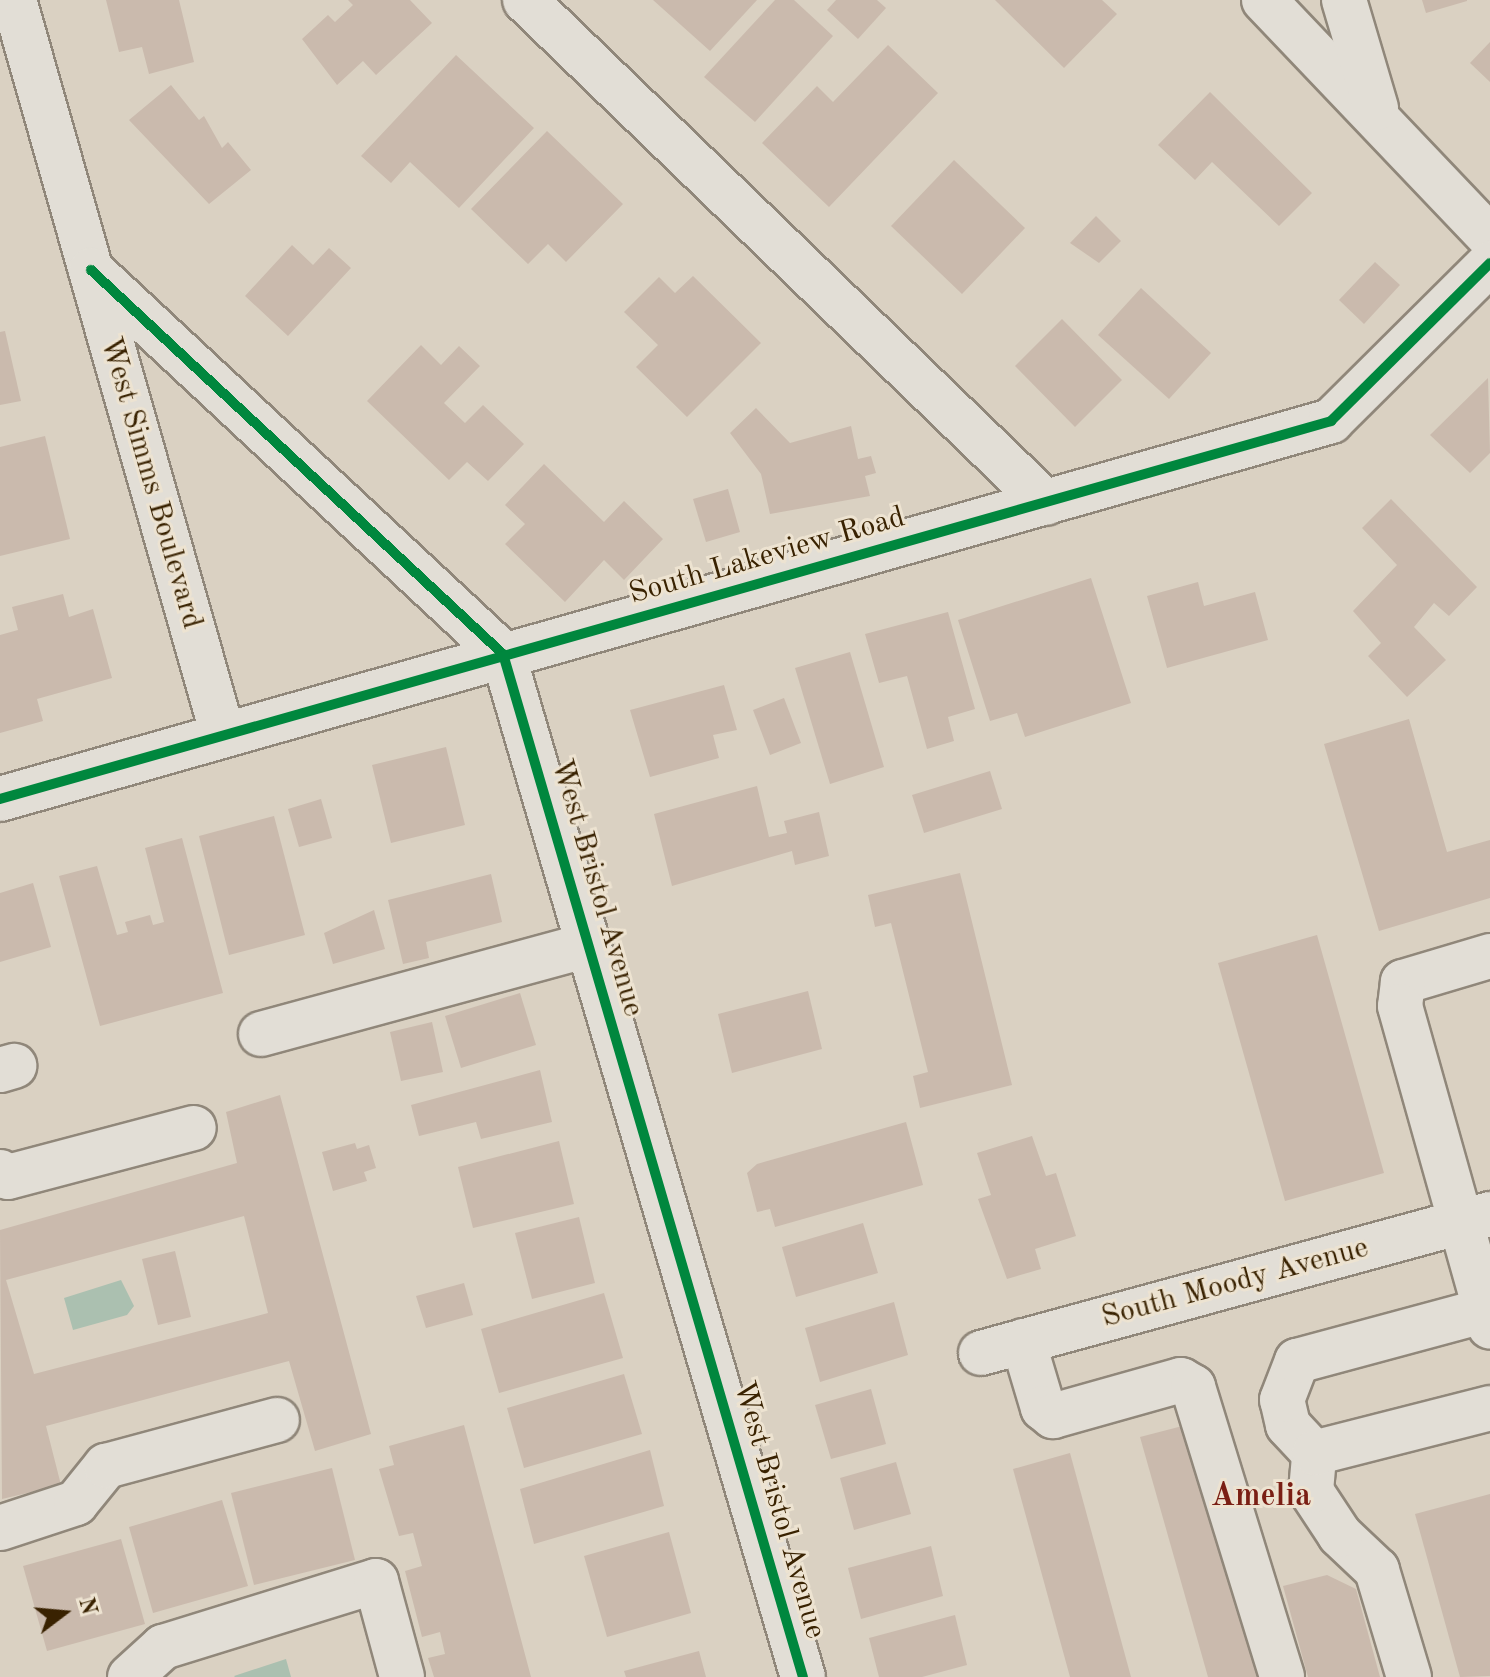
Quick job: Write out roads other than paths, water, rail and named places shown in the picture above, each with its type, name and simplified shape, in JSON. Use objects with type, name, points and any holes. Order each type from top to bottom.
[{"type":"street","name":"West Simms Boulevard","points":[[14,0],[223,735]]},
{"type":"street","points":[[525,0],[1046,503]]},
{"type":"street","points":[[1264,0],[1377,114],[1490,237]]},
{"type":"street","points":[[1344,0],[1377,114]]},
{"type":"street","name":"South Lakeview Road","points":[[0,799],[1331,421],[1490,263]]},
{"type":"street","points":[[91,270],[503,654]]},
{"type":"street","name":"West Bristol Avenue","points":[[503,654],[803,1677]]},
{"type":"street","points":[[261,1034],[588,945]]},
{"type":"street","points":[[1409,1677],[1377,1570],[1340,1535],[1311,1491],[1314,1453],[1288,1425],[1282,1400],[1297,1361],[1488,1318],[1477,1218],[1400,1006],[1403,982],[1490,956]]},
{"type":"street","points":[[0,1172],[8,1177],[194,1128]]},
{"type":"street","name":"South Moody Avenue","points":[[981,1353],[1477,1218]]},
{"type":"street","points":[[1023,1341],[1043,1408],[1053,1416],[1181,1380],[1193,1387],[1282,1677]]},
{"type":"street","points":[[1314,1453],[1490,1408]]},
{"type":"street","points":[[0,1528],[76,1503],[106,1466],[277,1420]]},
{"type":"street","points":[[130,1677],[163,1647],[376,1581],[402,1677]]},
{"type":"district","name":"Amelia","points":[[1261,1497]]}]
